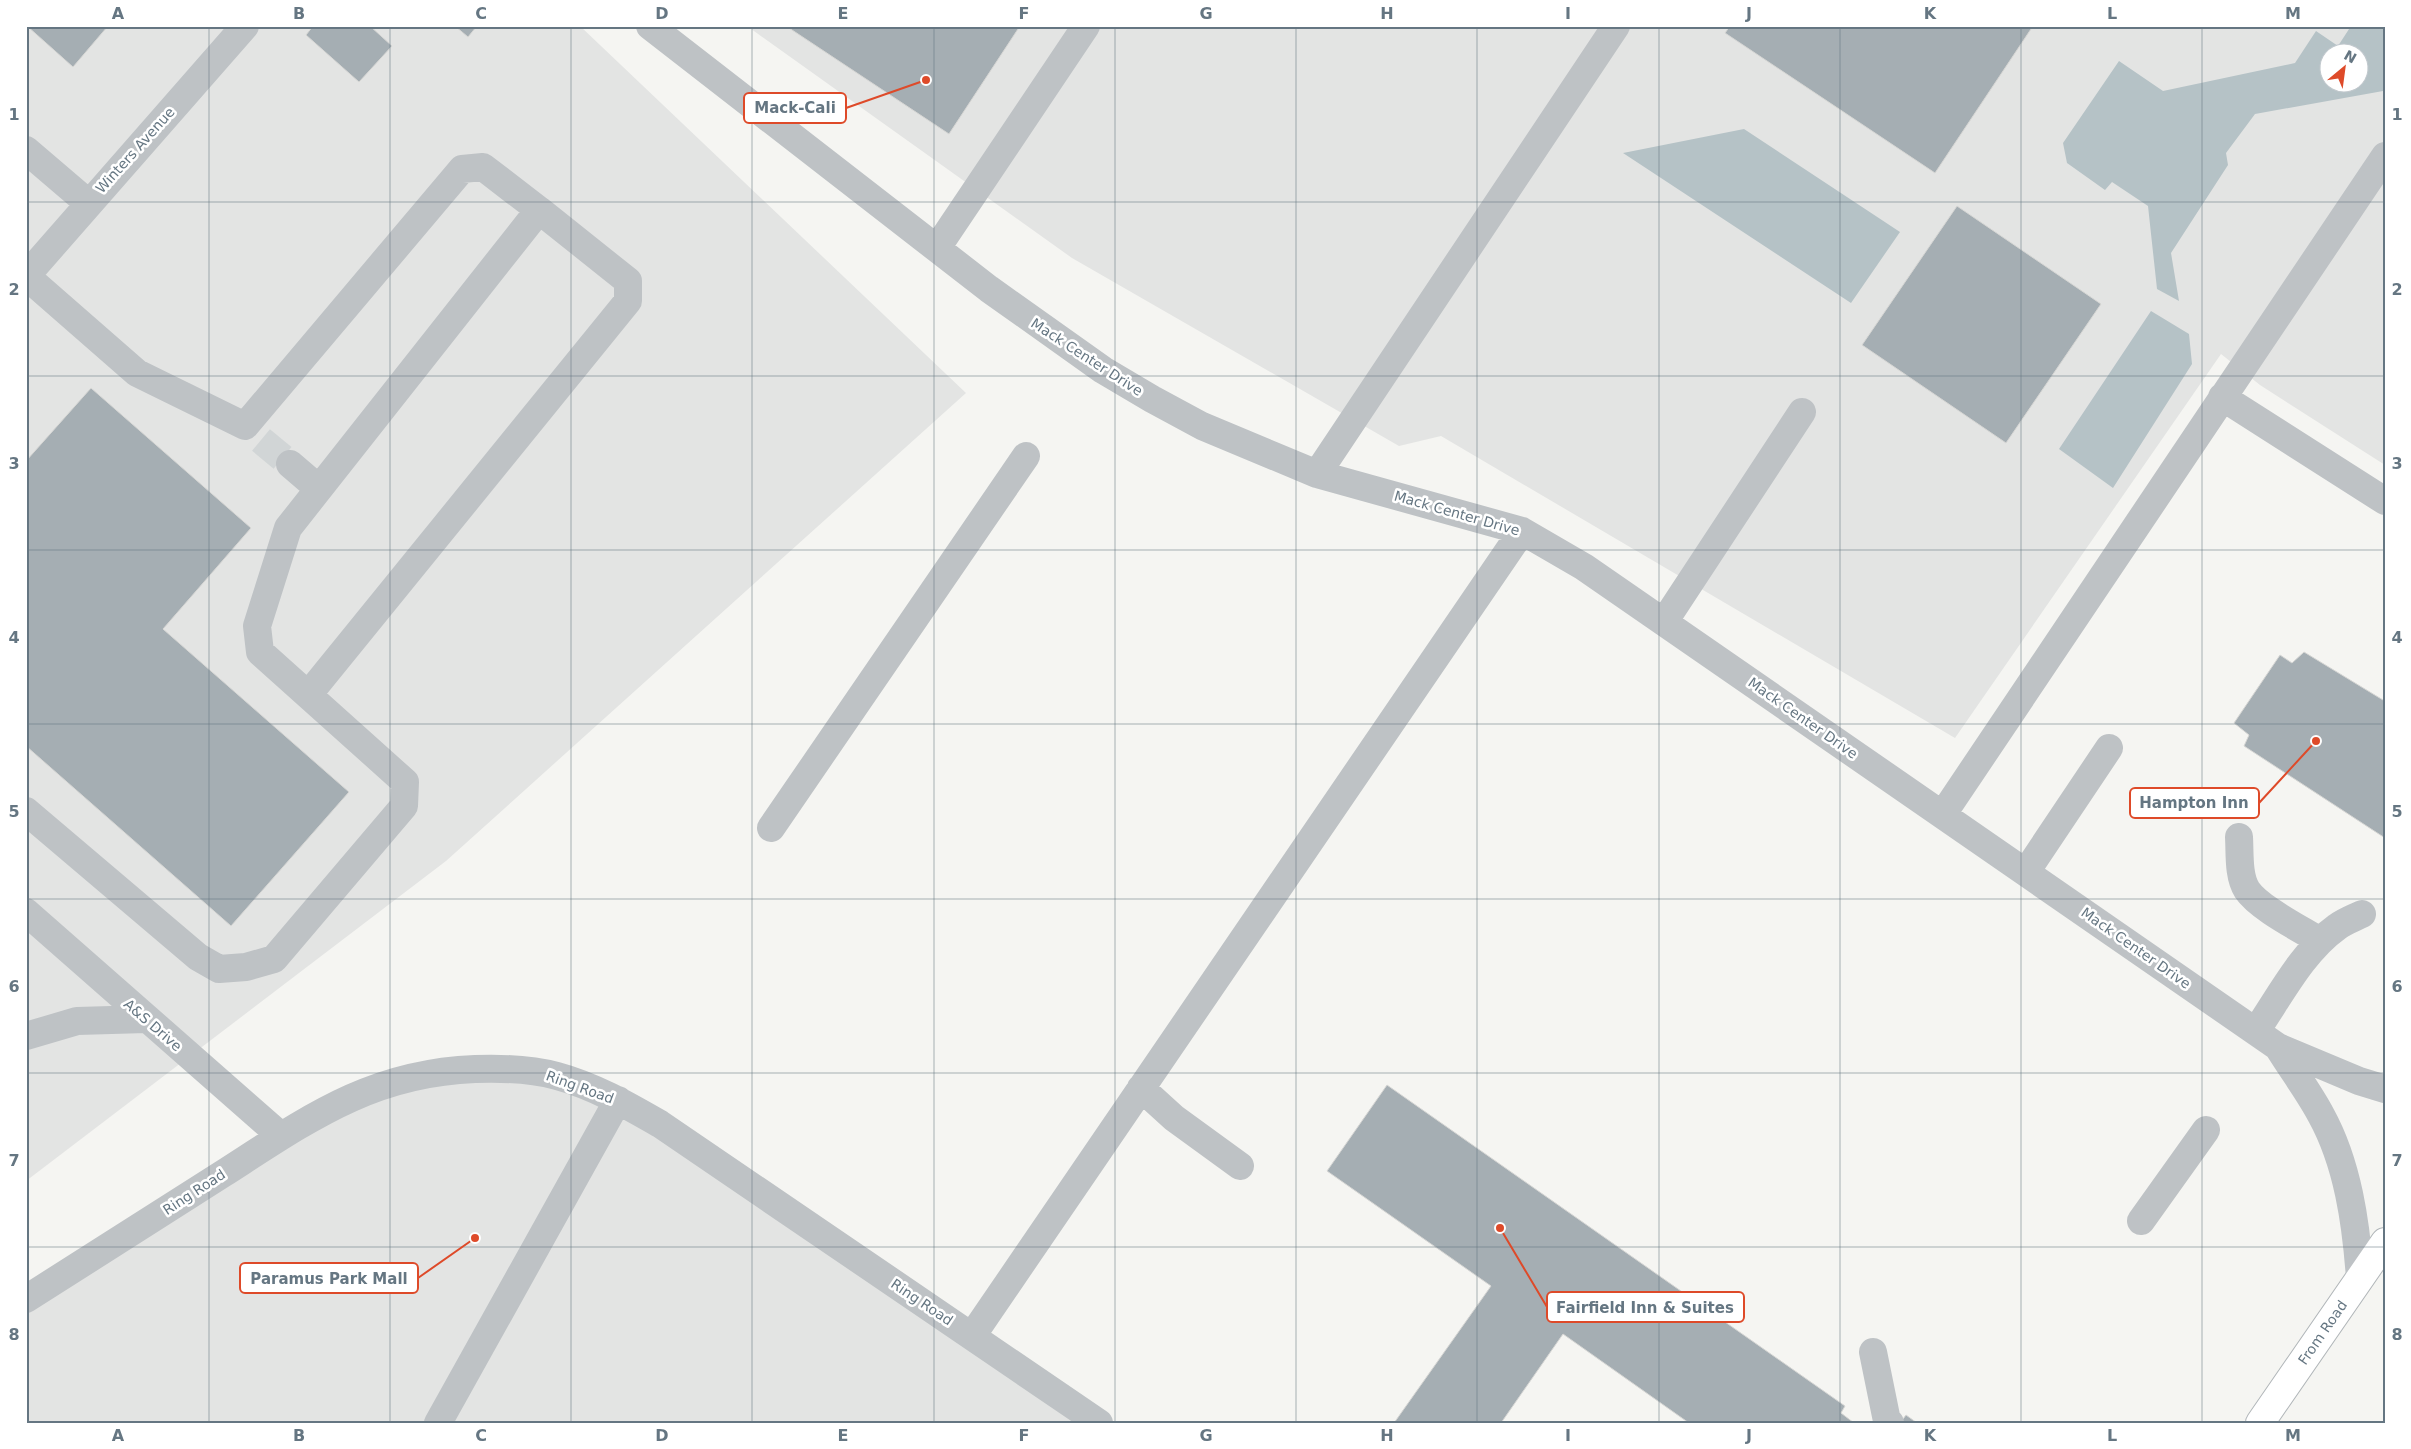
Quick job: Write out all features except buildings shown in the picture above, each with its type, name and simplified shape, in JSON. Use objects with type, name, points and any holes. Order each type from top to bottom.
[{"type":"main road","name":"From Road","points":[[2260,1423],[2385,1242]]},
{"type":"street","name":"Mack Center Drive","points":[[650,26],[1036,324],[1103,370],[1202,426],[1317,474],[1522,531],[1584,567],[2278,1047],[2359,1081],[2385,1089]]},
{"type":"street","points":[[937,248],[1086,26]]},
{"type":"street","points":[[1317,474],[1616,26]]},
{"type":"street","name":"Winters Avenue","points":[[26,276],[243,27]]},
{"type":"street","points":[[26,150],[88,203]]},
{"type":"street","points":[[1943,814],[2385,156]]},
{"type":"street","points":[[26,276],[137,373],[253,433],[462,169],[483,167],[628,281],[628,301],[308,695]]},
{"type":"street","points":[[26,810],[198,957],[220,969],[246,966],[274,958],[404,806],[406,782],[260,652],[257,626],[288,528],[538,210]]},
{"type":"street","points":[[2222,397],[2385,501]]},
{"type":"street","points":[[1664,622],[1802,412]]},
{"type":"street","points":[[772,828],[1026,456]]},
{"type":"street","points":[[290,464],[318,488]]},
{"type":"street","points":[[972,1336],[1522,531]]},
{"type":"street","points":[[2026,872],[2109,748]]},
{"type":"street","points":[[2239,837],[2241,872],[2246,889],[2257,901],[2320,941]]},
{"type":"street","name":"A&S Drive","points":[[26,912],[281,1136]]},
{"type":"street","points":[[2256,1031],[2303,962],[2320,941],[2338,926],[2362,914]]},
{"type":"street","points":[[26,1036],[77,1022],[146,1019]]},
{"type":"street","name":"Mack Center Drive","points":[[2278,1047],[2322,1116],[2333,1142],[2351,1200],[2360,1278]]},
{"type":"street","name":"Ring Road","points":[[26,1299],[281,1136],[334,1105],[368,1090],[410,1076],[445,1070],[522,1070],[558,1076],[618,1100],[707,1155],[1099,1423]]},
{"type":"street","points":[[1141,1088],[1174,1118],[1240,1166]]},
{"type":"street","points":[[438,1423],[618,1100]]},
{"type":"street","points":[[2141,1221],[2206,1130]]},
{"type":"street","points":[[1873,1352],[1887,1421],[1890,1423]]},
{"type":"shaded area","points":[[26,26],[580,26],[966,393],[446,861],[26,1181]]},
{"type":"shaded area","points":[[747,26],[2385,26],[2385,465],[2260,385],[2221,354],[1955,738],[1441,436],[1399,446],[1072,258]]},
{"type":"shaded area","points":[[2351,26],[2385,26],[2385,88],[2383,91],[2255,114],[2226,153],[2228,165],[2171,253],[2179,301],[2157,289],[2148,206],[2112,182],[2105,190],[2067,163],[2063,143],[2119,61],[2163,91],[2295,63],[2316,31],[2332,42],[2318,42],[2318,92],[2368,92],[2368,42],[2341,42]]},
{"type":"shaded area","points":[[1744,129],[1900,232],[1851,303],[1623,153]]},
{"type":"shaded area","points":[[2151,311],[2189,334],[2192,364],[2113,488],[2059,449]]},
{"type":"shaded area","points":[[445,1070],[592,1088],[1099,1423],[26,1423],[26,1299],[281,1136]]},
{"type":"tunnel","points":[[261,440],[290,464]]},
{"type":"place","name":"Mack-Cali","points":[[926,80]]},
{"type":"place","name":"Hampton Inn","points":[[2316,741]]},
{"type":"place","name":"Fairfield Inn & Suites","points":[[1500,1228]]},
{"type":"place","name":"Paramus Park Mall","points":[[475,1238]]}]
